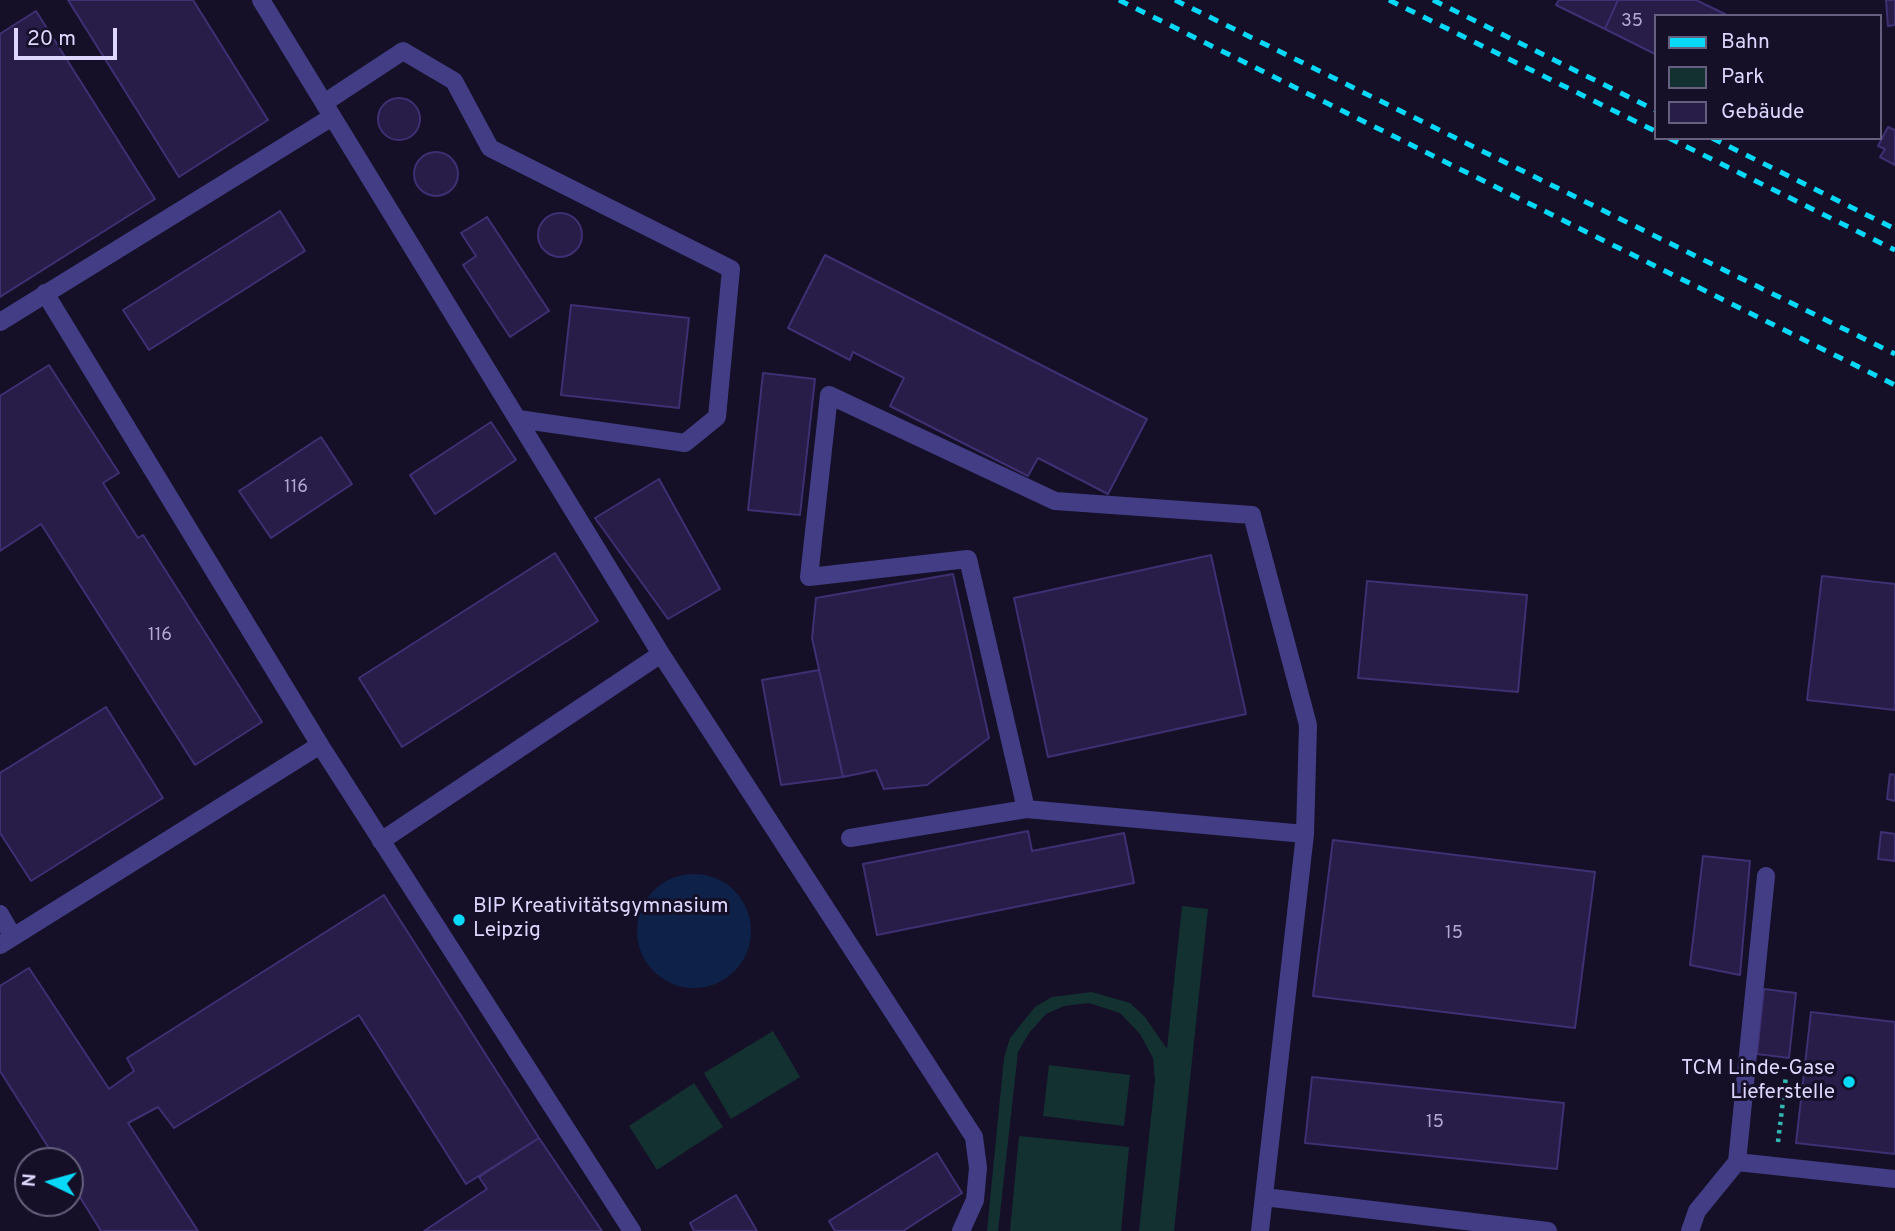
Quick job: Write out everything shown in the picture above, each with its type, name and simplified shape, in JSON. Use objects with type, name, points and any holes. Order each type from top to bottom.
[{"type":"lane","points":[[261,0],[661,654],[974,1137],[978,1168],[975,1200],[961,1231]]},
{"type":"lane","points":[[0,322],[328,110],[403,51],[454,81],[490,148],[731,268],[717,417],[685,443],[518,419]]},
{"type":"lane","points":[[44,293],[320,745],[632,1231]]},
{"type":"lane","points":[[1026,809],[968,559],[809,577],[829,395],[1055,501],[1252,515],[1308,725],[1305,834],[1260,1231]]},
{"type":"lane","points":[[381,841],[661,654]]},
{"type":"lane","points":[[0,914],[7,941],[320,745]]},
{"type":"lane","points":[[850,838],[1026,809],[1305,834]]},
{"type":"lane","points":[[1690,1231],[1697,1211],[1737,1162],[1766,876]]},
{"type":"lane","points":[[1737,1162],[1895,1179]]},
{"type":"lane","points":[[1264,1197],[1548,1231]]},
{"type":"path","points":[[1775,1167],[1786,1076]]},
{"type":"green space","points":[[1182,906],[1208,909],[1174,1231],[1139,1231],[1155,1080],[1153,1058],[1140,1034],[1120,1013],[1089,1003],[1064,1006],[1046,1014],[1029,1033],[1018,1052],[998,1231],[987,1231],[1004,1058],[1010,1038],[1035,1007],[1052,997],[1092,992],[1130,1003],[1145,1017],[1167,1049]]},
{"type":"green space","points":[[773,1031],[800,1077],[731,1119],[704,1073]]},
{"type":"green space","points":[[1049,1065],[1130,1075],[1124,1126],[1043,1116]]},
{"type":"green space","points":[[694,1083],[723,1127],[657,1170],[629,1126]]},
{"type":"green space","points":[[1019,1136],[1129,1147],[1121,1231],[1010,1231]]},
{"type":"water","points":[[694,874],[716,878],[734,891],[747,909],[751,931],[747,953],[734,971],[716,984],[694,988],[672,984],[654,971],[641,953],[637,931],[641,909],[654,891],[672,878]]},
{"type":"building","points":[[68,0],[193,0],[268,120],[179,177]]},
{"type":"building","points":[[1559,0],[1618,0],[1605,29],[1556,5]]},
{"type":"building","points":[[1618,0],[1696,0],[1725,14],[1654,14],[1654,54],[1605,29]]},
{"type":"building","points":[[1886,0],[1895,0],[1895,25],[1888,26]]},
{"type":"building","points":[[36,11],[155,199],[0,297],[0,34]]},
{"type":"building","points":[[399,98],[414,104],[420,119],[414,134],[399,140],[384,134],[378,119],[384,104]]},
{"type":"building","points":[[1888,127],[1895,130],[1895,165],[1880,157],[1885,149],[1878,146]]},
{"type":"building","points":[[436,152],[452,158],[458,174],[452,190],[436,196],[420,190],[414,174],[420,158]]},
{"type":"building","points":[[280,211],[305,251],[149,350],[123,310]]},
{"type":"building","points":[[560,213],[576,219],[582,235],[576,251],[560,257],[544,251],[538,235],[544,219]]},
{"type":"building","points":[[487,217],[549,311],[510,337],[463,265],[476,256],[461,233]]},
{"type":"building","points":[[825,255],[1147,419],[1108,494],[1038,458],[1028,476],[890,406],[904,378],[853,352],[850,360],[788,328]]},
{"type":"building","points":[[571,305],[689,318],[679,408],[561,395]]},
{"type":"building","points":[[49,365],[119,473],[103,483],[138,538],[143,535],[262,722],[195,765],[41,524],[0,551],[0,396]]},
{"type":"building","points":[[763,373],[815,379],[800,515],[748,510]]},
{"type":"building","points":[[491,422],[516,460],[435,514],[410,475]]},
{"type":"building","points":[[321,437],[352,484],[271,538],[239,491]]},
{"type":"building","points":[[659,479],[720,589],[668,619],[595,518]]},
{"type":"building","points":[[555,553],[598,621],[402,747],[359,678]]},
{"type":"building","points":[[1211,555],[1246,714],[1048,757],[1014,598]]},
{"type":"building","points":[[953,574],[989,738],[927,785],[884,789],[876,770],[843,777],[812,638],[816,598]]},
{"type":"building","points":[[1822,576],[1895,584],[1895,710],[1807,700]]},
{"type":"building","points":[[1367,581],[1527,595],[1518,692],[1358,678]]},
{"type":"building","points":[[819,670],[843,777],[781,785],[762,680]]},
{"type":"building","points":[[106,707],[163,798],[31,881],[0,833],[0,773]]},
{"type":"building","points":[[1890,774],[1895,775],[1895,801],[1887,799]]},
{"type":"building","points":[[1028,831],[1032,851],[1124,833],[1134,883],[877,935],[863,864]]},
{"type":"building","points":[[1881,832],[1895,834],[1895,861],[1878,859]]},
{"type":"building","points":[[1333,840],[1595,872],[1575,1028],[1313,996]]},
{"type":"building","points":[[1703,856],[1750,861],[1740,975],[1690,965]]},
{"type":"building","points":[[384,895],[539,1138],[466,1184],[359,1015],[174,1128],[158,1107],[128,1123],[198,1231],[101,1231],[84,1204],[84,1147],[48,1147],[0,1071],[0,986],[29,968],[109,1089],[134,1071],[127,1058]]},
{"type":"building","points":[[1764,989],[1796,993],[1789,1058],[1757,1054]]},
{"type":"building","name":"TCM Linde-Gase Lieferstelle","points":[[1811,1012],[1895,1022],[1895,1154],[1796,1143]]},
{"type":"building","points":[[1312,1077],[1564,1103],[1557,1169],[1305,1143]]},
{"type":"building","points":[[539,1138],[602,1231],[424,1231],[487,1189],[479,1177]]},
{"type":"building","points":[[937,1153],[962,1193],[903,1231],[835,1231],[829,1221]]},
{"type":"building","points":[[736,1195],[757,1231],[694,1231],[690,1223]]},
{"type":"railway","points":[[1119,0],[1895,385]]},
{"type":"railway","points":[[1175,0],[1895,354]]},
{"type":"railway","points":[[1389,0],[1654,131]]},
{"type":"railway","points":[[1433,0],[1654,110]]},
{"type":"railway","points":[[1673,140],[1895,250]]},
{"type":"railway","points":[[1716,140],[1895,229]]},
{"type":"place","name":"BIP Kreativitätsgymnasium Leipzig","points":[[459,920]]},
{"type":"place","name":"TCM Linde-Gase Lieferstelle","points":[[1849,1082]]}]
